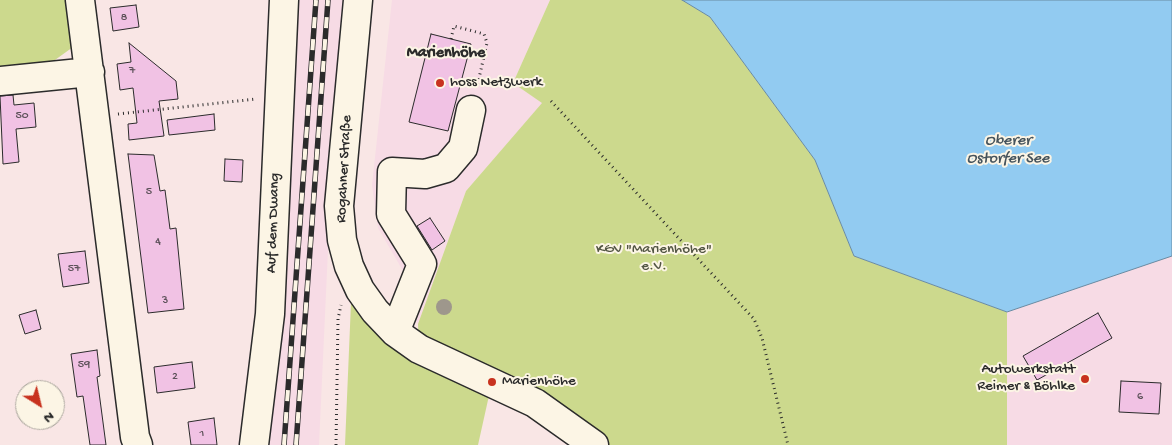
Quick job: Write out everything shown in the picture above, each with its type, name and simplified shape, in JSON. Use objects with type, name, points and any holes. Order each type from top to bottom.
[{"type":"street","points":[[80,0],[135,437],[138,445]]},
{"type":"street","name":"Auf dem Dwang","points":[[254,445],[270,314],[284,0]]},
{"type":"street","name":"Rogahner Straße","points":[[358,0],[340,206],[342,240],[349,266],[360,290],[375,311],[395,332],[419,349],[534,403],[594,445]]},
{"type":"street","points":[[0,81],[90,72]]},
{"type":"street","points":[[395,332],[422,264],[391,214],[392,172],[425,174],[446,168],[463,148],[471,110]]},
{"type":"path","points":[[451,39],[454,26],[484,34],[487,43],[471,110]]},
{"type":"path","points":[[130,112],[256,99]]},
{"type":"path","points":[[552,101],[754,319],[762,338],[788,445]]},
{"type":"path","points":[[336,445],[338,319],[342,301]]},
{"type":"shaded area","points":[[289,0],[346,0],[329,228],[319,445],[254,445]]},
{"type":"shaded area","points":[[392,0],[550,0],[513,83],[543,103],[466,191],[418,324],[394,292],[406,276],[378,228],[372,185]]},
{"type":"shaded area","name":"Autowerkstatt Reimer & Böhlke","points":[[1172,255],[1172,445],[991,445],[1007,312]]},
{"type":"green space","points":[[0,0],[74,0],[73,47],[48,65],[0,70]]},
{"type":"green space","name":"KGV \"Marienhöhe\" e.V.","points":[[550,0],[682,0],[710,17],[815,160],[854,256],[1007,312],[1007,445],[594,445],[492,382],[478,445],[345,445],[352,279],[419,348],[418,324],[466,191],[542,103],[513,83]]},
{"type":"water","name":"Oberer Ostorfer See","points":[[682,0],[1172,0],[1172,256],[1007,312],[854,256],[815,160],[710,17]]},
{"type":"building","points":[[136,5],[139,27],[113,31],[110,8]]},
{"type":"building","name":"hoss Netzwerk","points":[[431,34],[471,44],[448,131],[409,122]]},
{"type":"building","points":[[129,43],[176,81],[178,99],[159,101],[164,136],[129,140],[128,124],[137,123],[133,88],[120,90],[117,64],[131,62]]},
{"type":"building","points":[[13,95],[14,105],[34,103],[36,127],[16,129],[19,162],[3,164],[0,96]]},
{"type":"building","points":[[214,114],[215,130],[169,135],[167,120]]},
{"type":"building","points":[[128,154],[154,155],[160,191],[165,190],[170,229],[176,228],[184,309],[148,313]]},
{"type":"building","points":[[225,159],[243,160],[242,182],[224,181]]},
{"type":"building","points":[[430,218],[445,241],[432,250],[417,226]]},
{"type":"building","points":[[85,251],[89,283],[63,287],[58,254]]},
{"type":"building","points":[[36,310],[41,329],[25,334],[19,315]]},
{"type":"building","points":[[1098,313],[1112,338],[1037,380],[1023,356]]},
{"type":"building","points":[[97,350],[100,376],[97,377],[106,445],[90,445],[83,396],[77,397],[71,354]]},
{"type":"building","points":[[192,362],[195,388],[157,393],[154,367]]},
{"type":"building","points":[[1121,381],[1161,383],[1159,414],[1119,412]]},
{"type":"building","points":[[214,418],[217,445],[191,445],[188,422]]},
{"type":"railway","points":[[284,445],[316,0]]},
{"type":"railway","points":[[296,445],[328,0]]},
{"type":"place","name":"hoss Netzwerk","points":[[440,83]]},
{"type":"place","name":"Autowerkstatt Reimer & Böhlke","points":[[1085,379]]},
{"type":"place","name":"Marienhöhe","points":[[492,382]]},
{"type":"district","name":"Marienhöhe","points":[[446,54]]}]
